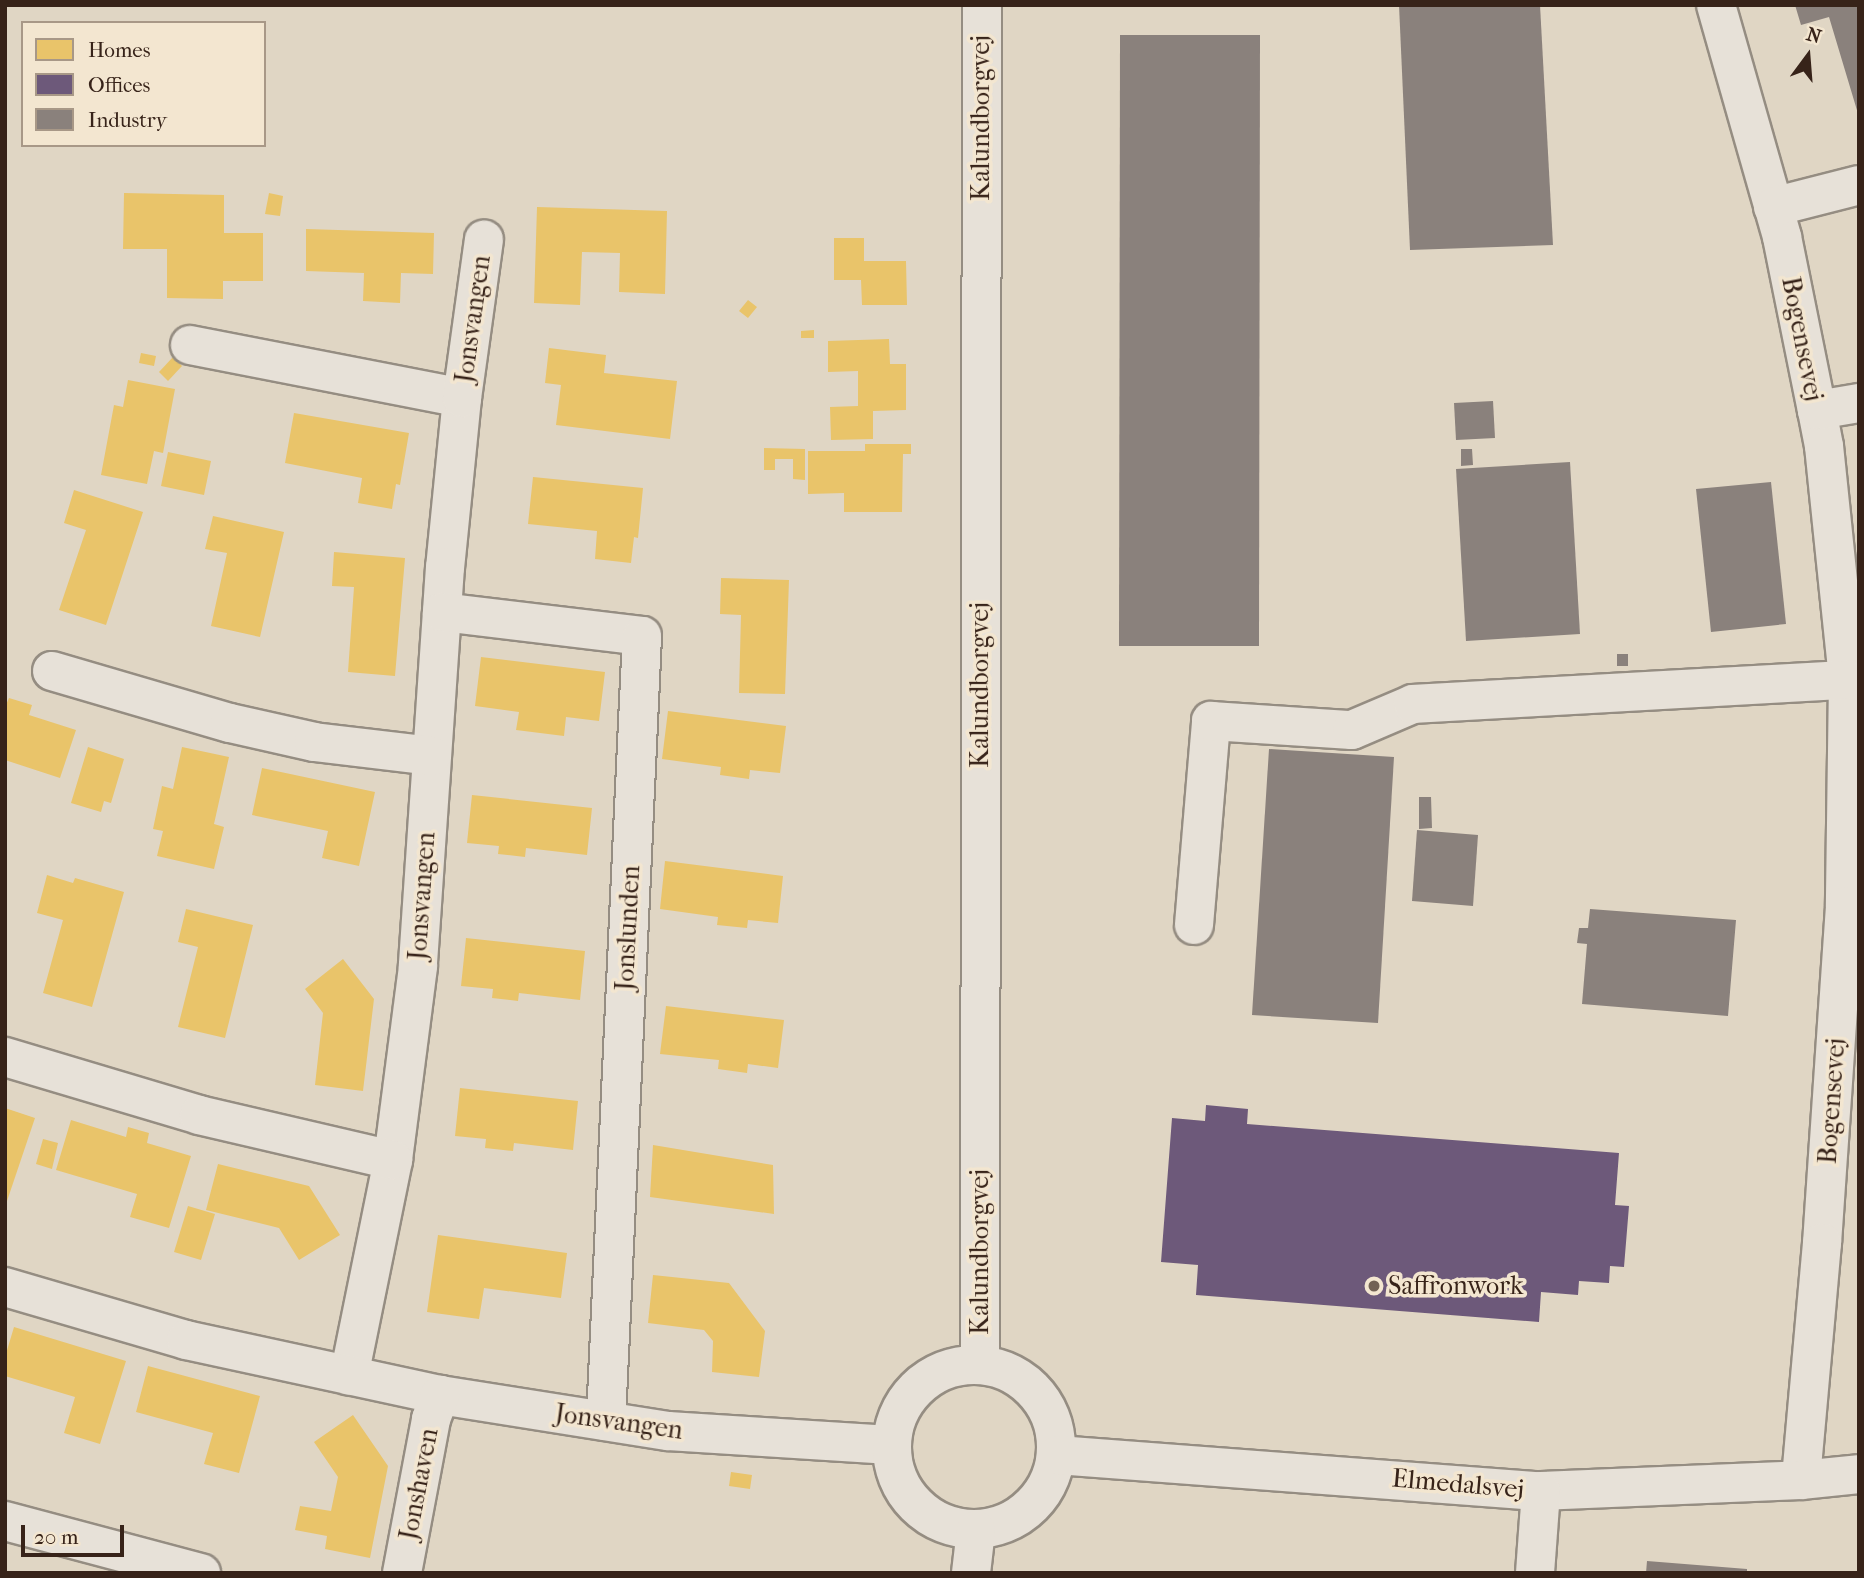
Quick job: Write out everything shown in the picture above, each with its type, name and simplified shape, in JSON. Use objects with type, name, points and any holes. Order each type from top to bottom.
[{"type":"street","name":"Kalundborgvej","points":[[980,1365],[982,5]]},
{"type":"street","name":"Bogensevej","points":[[1716,5],[1773,206],[1817,410],[1845,522],[1848,680],[1845,906],[1822,1243],[1801,1480]]},
{"type":"street","points":[[1773,206],[1859,184]]},
{"type":"street","name":"Jonsvangen","points":[[349,1376],[393,1160],[418,967],[442,612],[463,398],[484,240]]},
{"type":"street","name":"Jonsvangen","points":[[190,345],[463,398]]},
{"type":"street","points":[[1817,410],[1859,403]]},
{"type":"street","name":"Jonslunden","points":[[442,612],[642,636],[606,1421]]},
{"type":"street","points":[[52,671],[230,723],[314,742],[431,756]]},
{"type":"street","points":[[1194,926],[1211,721],[1352,730],[1413,704],[1848,680]]},
{"type":"street","points":[[5,1057],[199,1115],[393,1160]]},
{"type":"street","name":"Jonsvangen","points":[[5,1287],[186,1340],[440,1395],[680,1432],[891,1445]]},
{"type":"street","points":[[980,1365],[1006,1371],[1028,1384],[1045,1404],[1055,1429],[1057,1455],[1051,1478],[1030,1507],[1000,1526],[976,1530],[950,1526],[926,1514],[907,1495],[895,1471],[891,1445],[897,1419],[910,1395],[929,1378],[953,1367],[980,1365]]},
{"type":"street","name":"Jonshaven","points":[[402,1573],[431,1419],[440,1395]]},
{"type":"street","name":"Elmedalsvej","points":[[1057,1455],[1541,1491],[1801,1480],[1859,1474]]},
{"type":"street","points":[[1535,1573],[1541,1491]]},
{"type":"street","points":[[5,1521],[201,1573]]},
{"type":"street","points":[[971,1573],[976,1530]]},
{"type":"building: Homes","points":[[124,193],[224,195],[224,233],[263,233],[263,281],[223,281],[223,299],[167,298],[167,249],[123,249]]},
{"type":"building: Homes","points":[[269,193],[283,196],[280,216],[265,214]]},
{"type":"building: Homes","points":[[537,207],[667,211],[665,294],[619,292],[620,253],[582,252],[580,305],[534,303]]},
{"type":"building: Homes","points":[[306,229],[434,233],[433,274],[401,273],[400,303],[363,301],[364,273],[306,271]]},
{"type":"building: Homes","points":[[834,238],[864,238],[864,261],[906,261],[907,305],[862,305],[861,280],[834,280]]},
{"type":"building: Homes","points":[[748,300],[757,307],[748,318],[739,311]]},
{"type":"building: Homes","points":[[814,330],[814,338],[801,338],[801,331]]},
{"type":"building: Homes","points":[[889,339],[890,364],[906,364],[906,410],[873,411],[873,439],[831,440],[830,407],[858,406],[858,371],[828,372],[828,341]]},
{"type":"building: Homes","points":[[549,348],[606,355],[604,373],[677,381],[670,439],[556,425],[561,385],[545,383]]},
{"type":"building: Homes","points":[[141,353],[156,356],[154,366],[139,363]]},
{"type":"building: Homes","points":[[173,357],[182,366],[168,381],[159,372]]},
{"type":"building: Homes","points":[[128,380],[175,389],[163,453],[154,451],[147,484],[101,475],[114,405],[123,407]]},
{"type":"building: Homes","points":[[294,413],[409,433],[400,485],[396,484],[392,509],[358,503],[362,478],[285,463]]},
{"type":"building: Homes","points":[[865,444],[911,444],[911,454],[903,454],[902,512],[844,512],[844,493],[808,494],[808,451],[865,451]]},
{"type":"building: Homes","points":[[764,448],[805,449],[805,480],[793,479],[793,459],[775,459],[775,470],[764,470]]},
{"type":"building: Homes","points":[[168,452],[211,461],[204,495],[161,486]]},
{"type":"building: Homes","points":[[533,477],[643,488],[638,538],[634,537],[631,563],[595,559],[597,531],[528,524]]},
{"type":"building: Homes","points":[[74,490],[143,512],[106,625],[59,610],[86,530],[64,523]]},
{"type":"building: Homes","points":[[213,516],[284,532],[260,637],[211,626],[227,553],[205,549]]},
{"type":"building: Homes","points":[[334,552],[405,558],[395,676],[348,672],[354,587],[332,586]]},
{"type":"building: Homes","points":[[721,578],[789,580],[785,694],[739,693],[741,615],[720,614]]},
{"type":"building: Homes","points":[[481,657],[605,672],[599,721],[566,717],[564,736],[516,730],[519,712],[475,706]]},
{"type":"building: Homes","points":[[9,698],[32,705],[29,715],[76,730],[60,778],[5,760],[5,707]]},
{"type":"building: Homes","points":[[668,711],[786,726],[780,773],[750,770],[749,779],[720,775],[721,767],[662,759]]},
{"type":"building: Homes","points":[[88,747],[124,759],[111,803],[104,801],[101,812],[71,803]]},
{"type":"building: Homes","points":[[182,747],[229,757],[214,824],[224,827],[214,869],[157,856],[163,831],[153,829],[162,786],[173,789]]},
{"type":"building: Homes","points":[[262,768],[375,792],[359,866],[322,858],[328,831],[252,815]]},
{"type":"building: Homes","points":[[472,795],[592,808],[587,855],[526,848],[525,857],[498,854],[499,846],[467,843]]},
{"type":"building: Homes","points":[[665,861],[783,876],[778,923],[748,920],[747,928],[717,925],[718,917],[660,909]]},
{"type":"building: Homes","points":[[47,875],[73,883],[75,878],[124,892],[92,1007],[43,993],[63,920],[37,913]]},
{"type":"building: Homes","points":[[186,909],[253,925],[225,1038],[178,1027],[198,947],[178,942]]},
{"type":"building: Homes","points":[[466,938],[585,951],[580,1000],[519,993],[518,1001],[492,998],[493,989],[461,986]]},
{"type":"building: Homes","points":[[343,959],[374,999],[363,1091],[315,1085],[323,1013],[305,989]]},
{"type":"building: Homes","points":[[666,1006],[784,1020],[778,1068],[748,1064],[747,1073],[718,1069],[719,1060],[660,1054]]},
{"type":"building: Homes","points":[[460,1088],[578,1101],[573,1150],[514,1143],[513,1151],[485,1148],[486,1139],[455,1136]]},
{"type":"building: Homes","points":[[5,1108],[35,1118],[6,1204],[5,1204]]},
{"type":"building: Homes","points":[[71,1120],[126,1137],[128,1127],[149,1133],[147,1143],[191,1156],[169,1228],[130,1217],[137,1194],[56,1170]]},
{"type":"building: Homes","points":[[43,1139],[58,1143],[52,1169],[36,1164]]},
{"type":"building: Homes","points":[[653,1145],[773,1165],[774,1214],[650,1197]]},
{"type":"building: Homes","points":[[218,1164],[309,1186],[340,1235],[299,1260],[279,1228],[206,1210]]},
{"type":"building: Homes","points":[[188,1206],[215,1214],[201,1260],[174,1252]]},
{"type":"building: Homes","points":[[438,1235],[567,1253],[561,1298],[484,1288],[479,1319],[427,1312]]},
{"type":"building: Homes","points":[[653,1275],[729,1283],[765,1331],[759,1377],[712,1372],[713,1341],[704,1330],[648,1323]]},
{"type":"building: Homes","points":[[14,1327],[126,1361],[100,1444],[64,1433],[75,1397],[5,1376],[5,1357]]},
{"type":"building: Homes","points":[[148,1366],[260,1396],[239,1473],[204,1464],[213,1433],[136,1412]]},
{"type":"building: Homes","points":[[353,1415],[388,1466],[370,1558],[325,1549],[327,1536],[295,1530],[300,1506],[331,1511],[338,1477],[314,1442]]},
{"type":"building: Homes","points":[[731,1472],[752,1475],[750,1489],[729,1486]]},
{"type":"building: Offices","points":[[1206,1105],[1248,1109],[1247,1124],[1619,1153],[1615,1205],[1629,1206],[1624,1267],[1610,1266],[1609,1283],[1579,1281],[1578,1295],[1541,1292],[1539,1322],[1196,1295],[1198,1265],[1161,1262],[1172,1118],[1205,1121]]},
{"type":"building: Industry","points":[[1399,5],[1540,5],[1553,245],[1410,250]]},
{"type":"building: Industry","points":[[1795,5],[1859,5],[1859,117],[1829,17],[1801,25]]},
{"type":"building: Industry","points":[[1120,35],[1260,35],[1259,646],[1119,646]]},
{"type":"building: Industry","points":[[1493,401],[1495,438],[1456,440],[1454,403]]},
{"type":"building: Industry","points":[[1461,449],[1472,449],[1473,465],[1461,466]]},
{"type":"building: Industry","points":[[1570,462],[1580,634],[1466,641],[1456,469]]},
{"type":"building: Industry","points":[[1771,482],[1786,624],[1711,632],[1696,489]]},
{"type":"building: Industry","points":[[1617,654],[1628,654],[1628,666],[1617,666]]},
{"type":"building: Industry","points":[[1269,749],[1394,757],[1378,1023],[1252,1015]]},
{"type":"building: Industry","points":[[1419,797],[1431,797],[1432,828],[1419,829]]},
{"type":"building: Industry","points":[[1417,830],[1478,835],[1473,906],[1412,901]]},
{"type":"building: Industry","points":[[1590,909],[1736,920],[1728,1016],[1582,1004],[1587,944],[1577,943],[1579,928],[1588,928]]},
{"type":"building: Industry","points":[[1647,1561],[1747,1569],[1747,1573],[1646,1573]]},
{"type":"place","name":"Saffronwork","points":[[1374,1286]]}]
